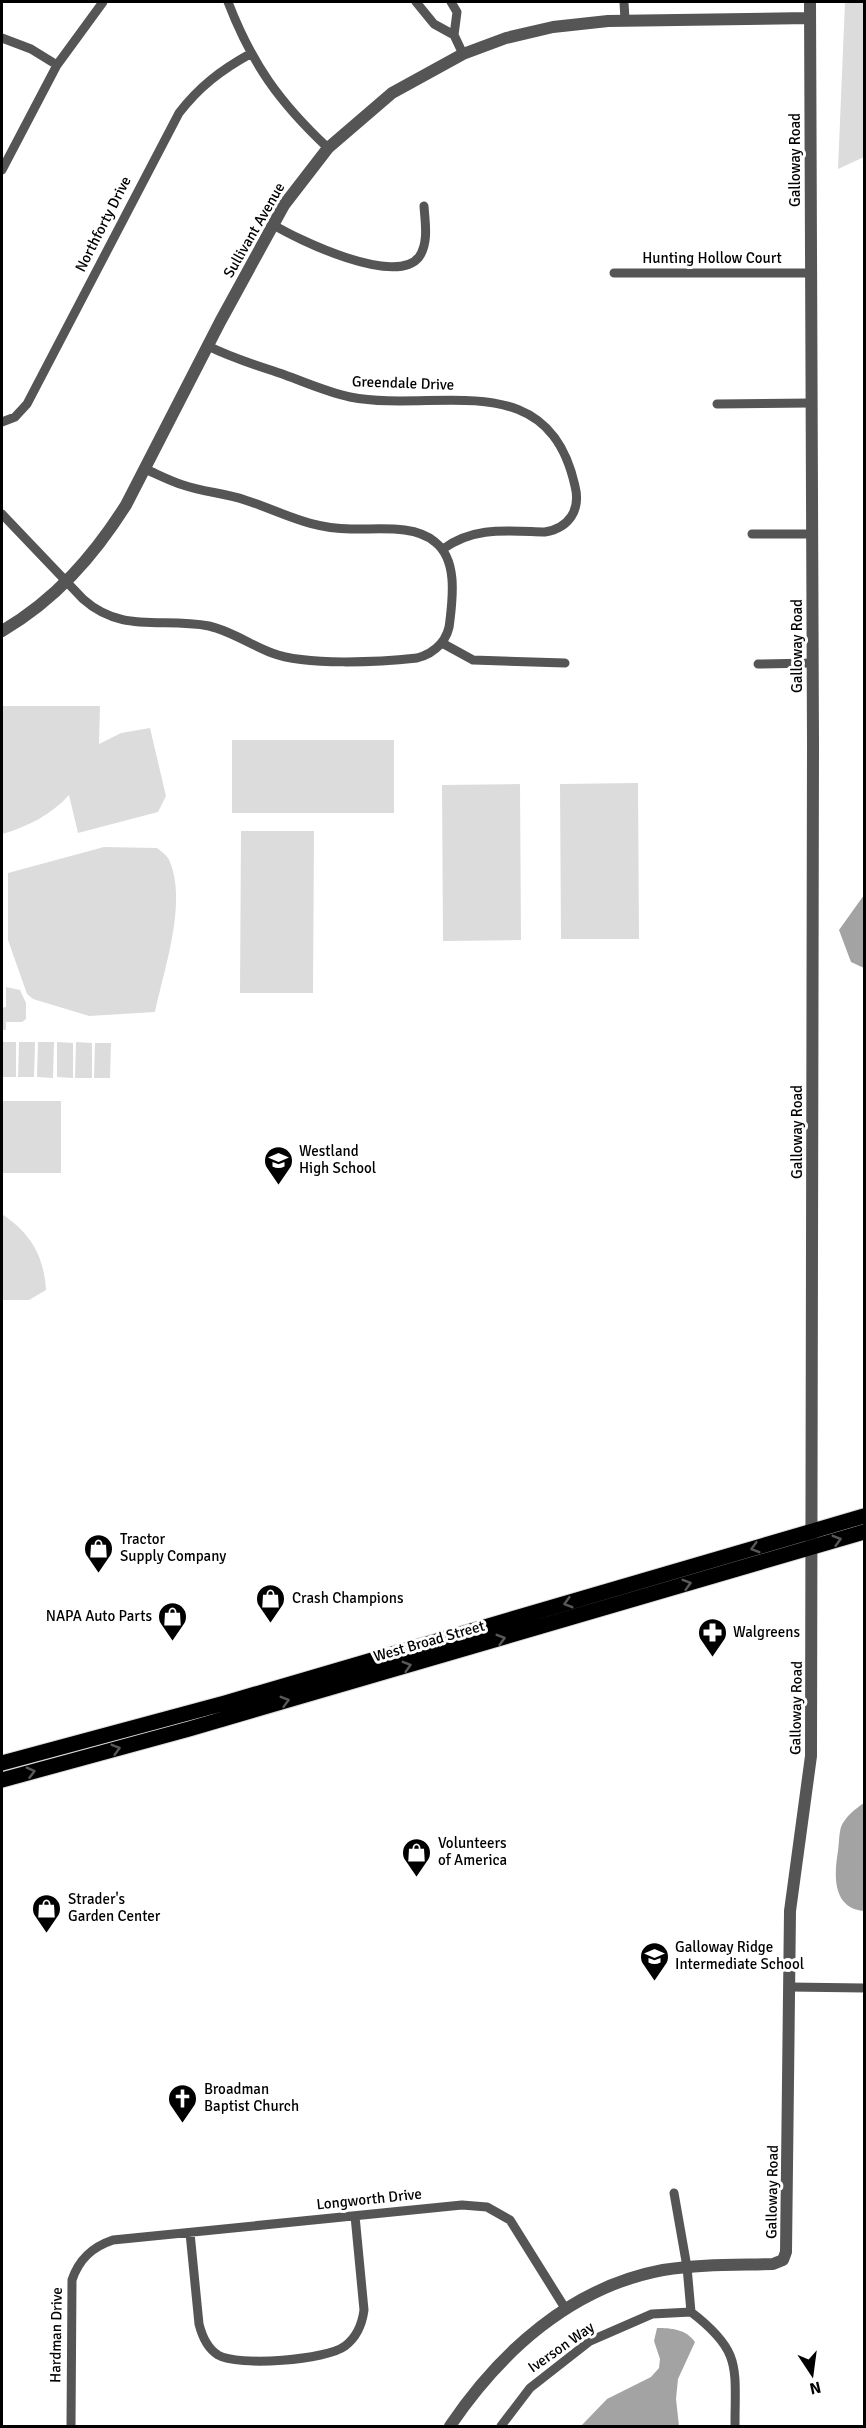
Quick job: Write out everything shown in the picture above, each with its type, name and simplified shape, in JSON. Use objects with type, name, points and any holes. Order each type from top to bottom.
[{"type":"main road","name":"West Broad Street","points":[[2,1762],[225,1703],[864,1516]]},
{"type":"main road","name":"West Broad Street","points":[[2,1780],[189,1729],[864,1532]]},
{"type":"street","points":[[2,170],[57,64],[103,2]]},
{"type":"street","points":[[228,2],[250,54],[279,98],[328,148]]},
{"type":"street","points":[[417,2],[434,24],[454,35]]},
{"type":"street","points":[[451,2],[457,12],[454,35],[463,54]]},
{"type":"street","points":[[624,2],[625,20]]},
{"type":"street","name":"Galloway Road","points":[[687,2267],[773,2264],[783,2260],[787,2239],[790,1911],[812,1756],[810,2]]},
{"type":"street","name":"Sullivant Avenue","points":[[2,631],[31,612],[67,583],[109,532],[145,469],[272,224],[298,185],[328,148],[392,93],[463,54],[506,38],[553,27],[625,20],[810,18]]},
{"type":"street","points":[[2,38],[31,49],[57,64]]},
{"type":"street","name":"Northforty Drive","points":[[2,422],[15,417],[27,404],[178,113],[192,95],[218,72],[250,54]]},
{"type":"street","points":[[272,224],[293,237],[318,247],[387,269],[401,268],[413,262],[423,249],[424,206]]},
{"type":"street","name":"Hunting Hollow Court","points":[[614,273],[811,273]]},
{"type":"street","name":"Greendale Drive","points":[[208,346],[241,362],[351,397],[482,400],[522,410],[541,422],[554,435],[565,453],[572,472],[577,504],[570,519],[563,526],[544,532],[471,533],[458,538],[443,549]]},
{"type":"street","points":[[717,404],[811,403]]},
{"type":"street","points":[[2,514],[97,612],[114,619],[210,627],[288,657],[400,660],[425,656],[442,643],[450,626],[451,573],[443,549],[429,537],[410,531],[327,528],[296,521],[245,500],[182,485],[145,469]]},
{"type":"street","points":[[752,534],[811,534]]},
{"type":"street","points":[[442,643],[473,660],[564,663]]},
{"type":"street","points":[[758,664],[812,663]]},
{"type":"street","points":[[789,1988],[864,1988]]},
{"type":"street","points":[[674,2193],[687,2267],[691,2312],[721,2337],[732,2358],[735,2381],[735,2427]]},
{"type":"street","name":"Longworth Drive","points":[[125,2238],[462,2205],[487,2207],[510,2220],[565,2308]]},
{"type":"street","points":[[190,2233],[198,2324],[203,2338],[216,2353],[225,2358],[247,2362],[323,2355],[344,2348],[358,2331],[364,2310],[355,2216]]},
{"type":"street","name":"Hardman Drive","points":[[70,2427],[72,2280],[76,2269],[92,2250],[101,2244],[125,2238]]},
{"type":"street","points":[[450,2427],[471,2395],[499,2363],[565,2308],[635,2277],[687,2267]]},
{"type":"street","name":"Iverson Way","points":[[501,2427],[530,2388],[590,2341],[652,2313],[691,2312]]},
{"type":"shaded area","points":[[845,2],[864,2],[864,157],[838,169]]},
{"type":"shaded area","points":[[2,706],[100,706],[99,744],[121,733],[150,728],[166,796],[158,812],[78,833],[69,795],[54,809],[38,819],[2,834]]},
{"type":"shaded area","points":[[232,740],[394,740],[394,813],[232,813]]},
{"type":"shaded area","points":[[638,783],[639,939],[561,939],[560,784]]},
{"type":"shaded area","points":[[520,784],[521,940],[443,941],[442,785]]},
{"type":"shaded area","points":[[241,831],[314,831],[313,993],[240,993]]},
{"type":"shaded area","points":[[104,847],[157,848],[170,862],[175,879],[175,917],[155,1012],[89,1016],[33,999],[27,994],[8,940],[8,873]]},
{"type":"shaded area","points":[[864,895],[864,968],[851,962],[839,930]]},
{"type":"shaded area","points":[[6,987],[20,990],[26,1003],[26,1019],[22,1022],[6,1022],[6,1030],[2,1030],[2,1008],[6,1007]]},
{"type":"shaded area","points":[[2,1042],[16,1042],[16,1077],[2,1077]]},
{"type":"shaded area","points":[[19,1042],[35,1042],[34,1077],[18,1077]]},
{"type":"shaded area","points":[[38,1042],[54,1042],[53,1078],[37,1077]]},
{"type":"shaded area","points":[[57,1042],[73,1043],[73,1078],[57,1077]]},
{"type":"shaded area","points":[[76,1042],[92,1043],[92,1078],[75,1078]]},
{"type":"shaded area","points":[[95,1043],[111,1043],[110,1078],[94,1078]]},
{"type":"shaded area","points":[[2,1101],[61,1101],[61,1173],[2,1173]]},
{"type":"shaded area","points":[[2,1214],[28,1237],[39,1256],[46,1290],[29,1300],[2,1300]]},
{"type":"shaded area","points":[[864,1803],[864,1911],[854,1909],[841,1897],[836,1880],[836,1870],[841,1827],[845,1820]]},
{"type":"shaded area","points":[[657,2328],[683,2332],[695,2342],[678,2379],[676,2399],[679,2426],[581,2426],[607,2399],[651,2377],[659,2368],[660,2359],[654,2341]]},
{"type":"place","name":"Westland High School","points":[[278,1186]]},
{"type":"place","name":"Tractor Supply Company","points":[[99,1574]]},
{"type":"place","name":"Crash Champions","points":[[271,1624]]},
{"type":"place","name":"NAPA Auto Parts","points":[[173,1642]]},
{"type":"place","name":"Walgreens","points":[[712,1658]]},
{"type":"place","name":"Volunteers of America","points":[[417,1878]]},
{"type":"place","name":"Strader's Garden Center","points":[[47,1934]]},
{"type":"place","name":"Galloway Ridge Intermediate School","points":[[654,1982]]},
{"type":"place","name":"Broadman Baptist Church","points":[[183,2124]]}]
